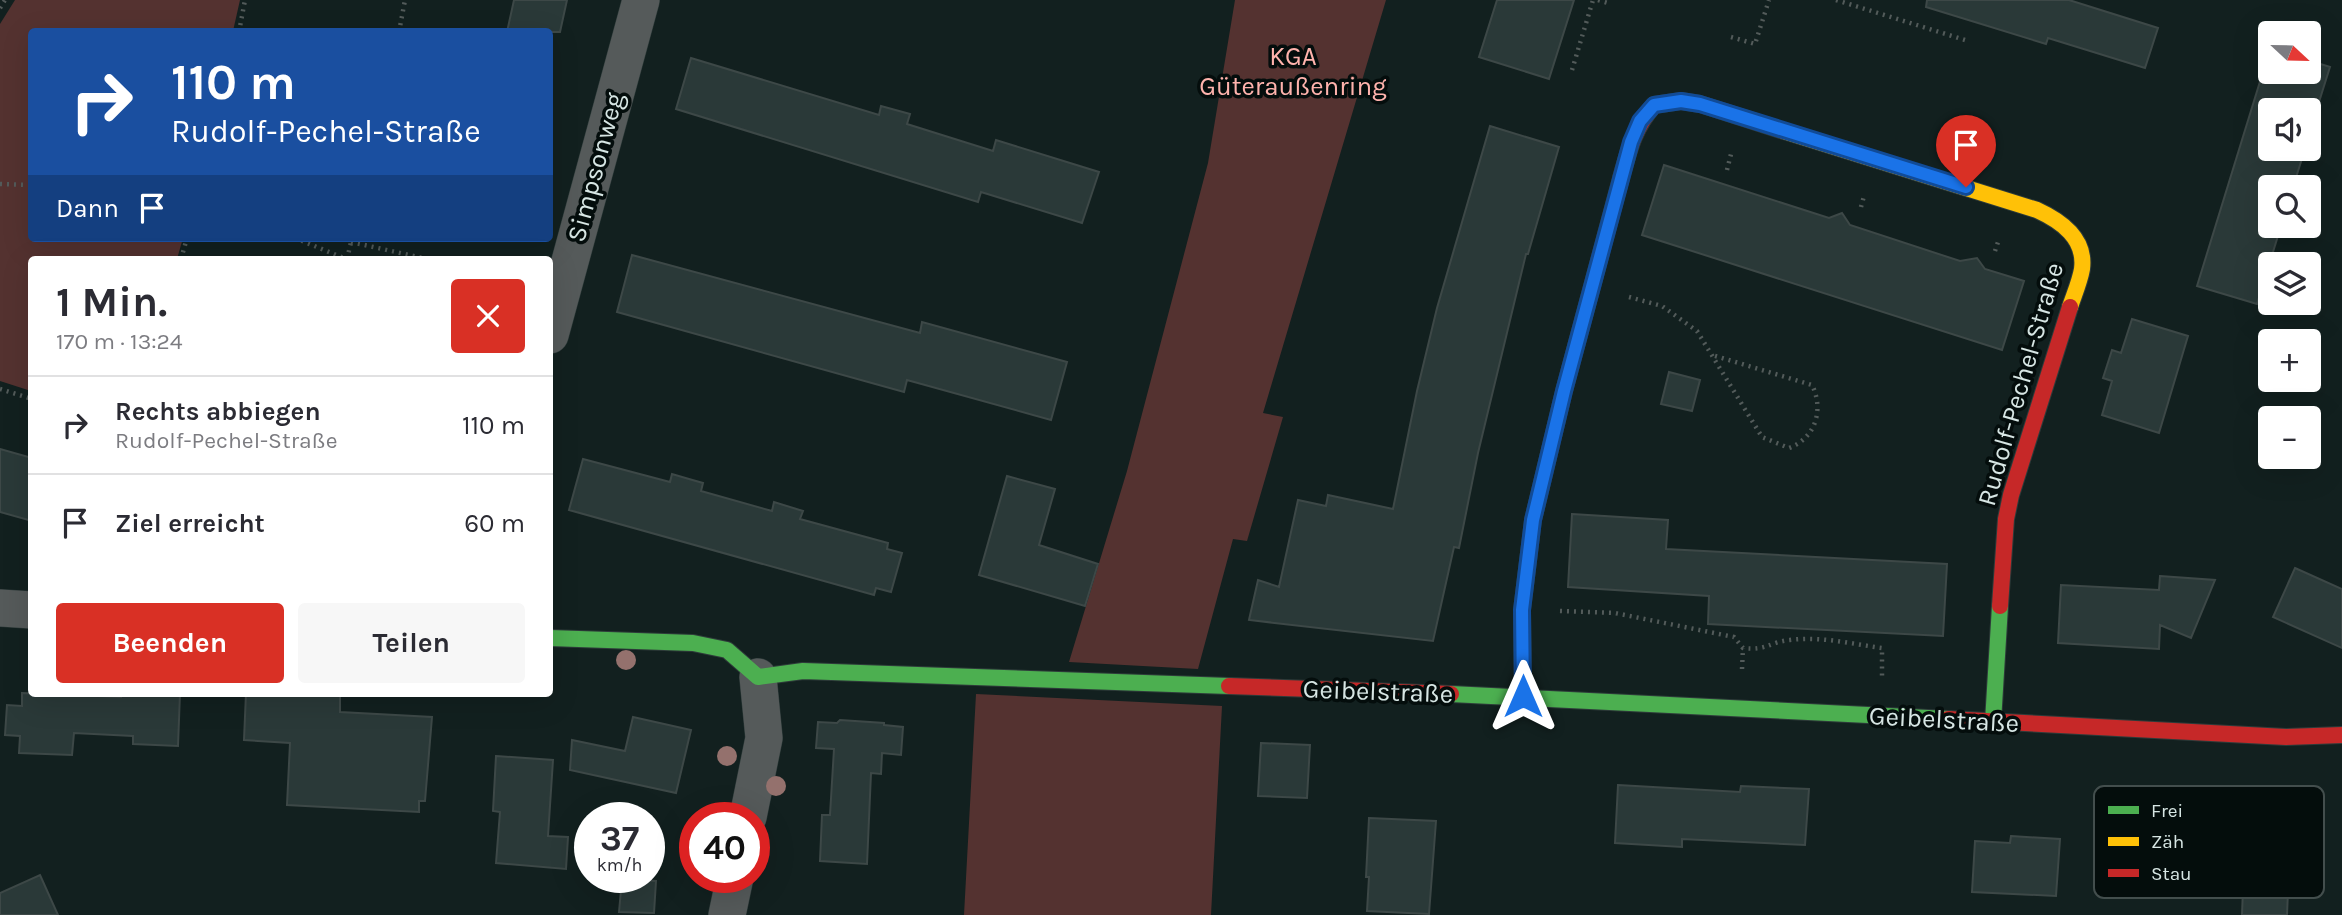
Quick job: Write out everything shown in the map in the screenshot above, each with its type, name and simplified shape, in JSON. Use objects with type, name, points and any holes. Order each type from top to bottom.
[{"type":"street","name":"Simpsonweg","points":[[553,324],[641,0]]},
{"type":"street","name":"Rudolf-Pechel-Straße","points":[[1523,696],[1522,610],[1533,520],[1591,286],[1631,142],[1640,121],[1654,105],[1667,101],[1700,104],[2011,201],[2056,218],[2070,229],[2078,242],[2082,268],[2011,495],[2006,519],[1993,722]]},
{"type":"street","points":[[0,608],[28,610]]},
{"type":"street","points":[[553,638],[693,643],[727,650],[758,677],[764,738],[751,802]]},
{"type":"street","name":"Geibelstraße","points":[[758,677],[803,671],[1523,696],[2286,737],[2342,735]]},
{"type":"street","points":[[727,915],[732,893]]},
{"type":"path","points":[[0,8],[5,0]]},
{"type":"path","points":[[240,28],[246,0]]},
{"type":"path","points":[[400,28],[405,0]]},
{"type":"path","points":[[1572,69],[1593,0]]},
{"type":"path","points":[[1598,0],[1608,3]]},
{"type":"path","points":[[1731,37],[1755,44],[1769,0]]},
{"type":"path","points":[[1836,0],[1965,40]]},
{"type":"path","points":[[0,184],[28,185]]},
{"type":"path","points":[[305,242],[340,256]]},
{"type":"path","points":[[360,242],[415,256]]},
{"type":"path","points":[[1591,286],[1662,306],[1697,331],[1762,437],[1789,448],[1802,443],[1818,418],[1818,398],[1812,384],[1712,355]]},
{"type":"path","points":[[0,389],[28,398]]},
{"type":"path","points":[[1522,610],[1615,613],[1734,636],[1742,648],[1758,650],[1787,640],[1816,638],[1882,648]]},
{"type":"green space","points":[[15,0],[240,0],[234,28],[28,28],[28,242],[182,242],[178,256],[28,256],[28,390],[0,381],[0,24]]},
{"type":"green space","name":"KGA Güteraußenring","points":[[1235,0],[1386,0],[1263,413],[1283,417],[1247,541],[1233,539],[1198,669],[1069,662],[1127,471],[1208,163]]},
{"type":"green space","points":[[976,694],[1222,706],[1211,915],[964,915]]},
{"type":"building","points":[[514,0],[567,0],[560,32],[553,32],[553,28],[508,28]]},
{"type":"building","points":[[1497,0],[1574,0],[1549,79],[1479,57]]},
{"type":"building","points":[[1927,0],[2069,0],[2158,28],[2145,68],[2048,38],[2046,44],[1926,7]]},
{"type":"building","points":[[691,58],[879,115],[881,106],[910,114],[907,124],[993,151],[996,140],[1099,172],[1082,223],[981,192],[978,202],[676,109]]},
{"type":"building","points":[[2321,64],[2330,67],[2320,98],[2258,98],[2258,161],[2301,161],[2297,175],[2258,175],[2258,238],[2277,238],[2273,252],[2258,252],[2257,304],[2197,286],[2259,84],[2321,84]]},
{"type":"building","points":[[1490,126],[1559,147],[1526,254],[1478,453],[1459,548],[1454,547],[1433,641],[1249,620],[1258,580],[1279,587],[1298,500],[1326,506],[1328,495],[1393,509],[1437,308]]},
{"type":"building","points":[[1664,165],[1829,218],[1842,213],[1850,225],[1960,261],[1977,258],[1985,269],[2024,281],[2002,350],[1642,235]]},
{"type":"building","points":[[632,255],[920,333],[922,322],[1067,362],[1051,420],[907,380],[904,392],[617,312]]},
{"type":"building","points":[[2132,319],[2188,336],[2159,433],[2102,415],[2112,381],[2103,378],[2112,350],[2121,353]]},
{"type":"building","points":[[1669,372],[1700,380],[1692,411],[1661,404]]},
{"type":"building","points":[[0,449],[28,457],[28,520],[0,512]]},
{"type":"building","points":[[583,459],[670,482],[672,474],[703,483],[701,491],[772,511],[774,502],[803,511],[800,519],[888,543],[887,549],[902,553],[891,592],[876,588],[874,595],[569,510]]},
{"type":"building","points":[[1007,476],[1055,489],[1039,545],[1098,564],[1085,606],[979,575]]},
{"type":"building","points":[[1572,514],[1668,520],[1666,549],[1947,564],[1943,636],[1708,624],[1709,596],[1568,587]]},
{"type":"building","points":[[2295,568],[2342,589],[2342,648],[2273,617]]},
{"type":"building","points":[[2160,576],[2215,580],[2191,638],[2160,625],[2159,649],[2058,643],[2061,585],[2159,590]]},
{"type":"building","points":[[22,693],[28,693],[28,697],[180,697],[178,746],[133,744],[133,736],[74,733],[72,755],[19,753],[20,736],[5,735],[7,705],[22,706]]},
{"type":"building","points":[[246,697],[340,697],[340,712],[432,717],[425,801],[419,801],[419,812],[287,805],[290,743],[244,740]]},
{"type":"building","points":[[633,717],[691,730],[676,793],[570,770],[572,740],[625,751]]},
{"type":"building","points":[[840,720],[903,727],[901,755],[882,753],[881,774],[871,773],[867,864],[820,861],[822,815],[830,815],[834,749],[816,748],[818,722],[837,723]]},
{"type":"building","points":[[1261,743],[1310,745],[1307,798],[1258,796]]},
{"type":"building","points":[[496,756],[553,760],[548,836],[568,837],[566,869],[496,863],[500,812],[493,811]]},
{"type":"building","points":[[1618,785],[1740,792],[1741,786],[1809,789],[1805,845],[1682,839],[1682,847],[1615,843]]},
{"type":"building","points":[[1369,818],[1436,821],[1429,914],[1367,911]]},
{"type":"building","points":[[2011,836],[2060,839],[2056,896],[1972,892],[1975,841],[2010,843]]},
{"type":"building","points":[[40,875],[58,915],[0,915],[0,893]]},
{"type":"building","points":[[621,893],[655,893],[654,913],[619,912]]},
{"type":"building","points":[[2243,898],[2288,898],[2287,915],[2242,915]]},
{"type":"traffic: fast","points":[[1523,696],[1522,610],[1533,520],[1564,391],[1621,178]]},
{"type":"traffic: fast","points":[[1993,722],[2000,606]]},
{"type":"traffic: fast","points":[[553,638],[693,643],[727,650],[758,677],[803,671],[1229,686]]},
{"type":"traffic: fast","points":[[1451,694],[1948,719]]},
{"type":"traffic: slow","points":[[1784,131],[2037,210],[2055,220],[2076,240],[2082,258],[2081,274],[2070,307]]},
{"type":"traffic: jam","points":[[1621,178],[1637,131],[1654,105],[1681,101],[1700,104],[1784,131]]},
{"type":"traffic: jam","points":[[2000,606],[2006,519],[2011,495],[2070,307]]},
{"type":"traffic: jam","points":[[1229,686],[1451,694]]},
{"type":"traffic: jam","points":[[1948,719],[2286,737],[2342,735]]},
{"type":"route","points":[[1523,696],[1522,610],[1533,520],[1591,286],[1631,142],[1640,121],[1654,105],[1667,101],[1700,104],[1966,187]]}]
